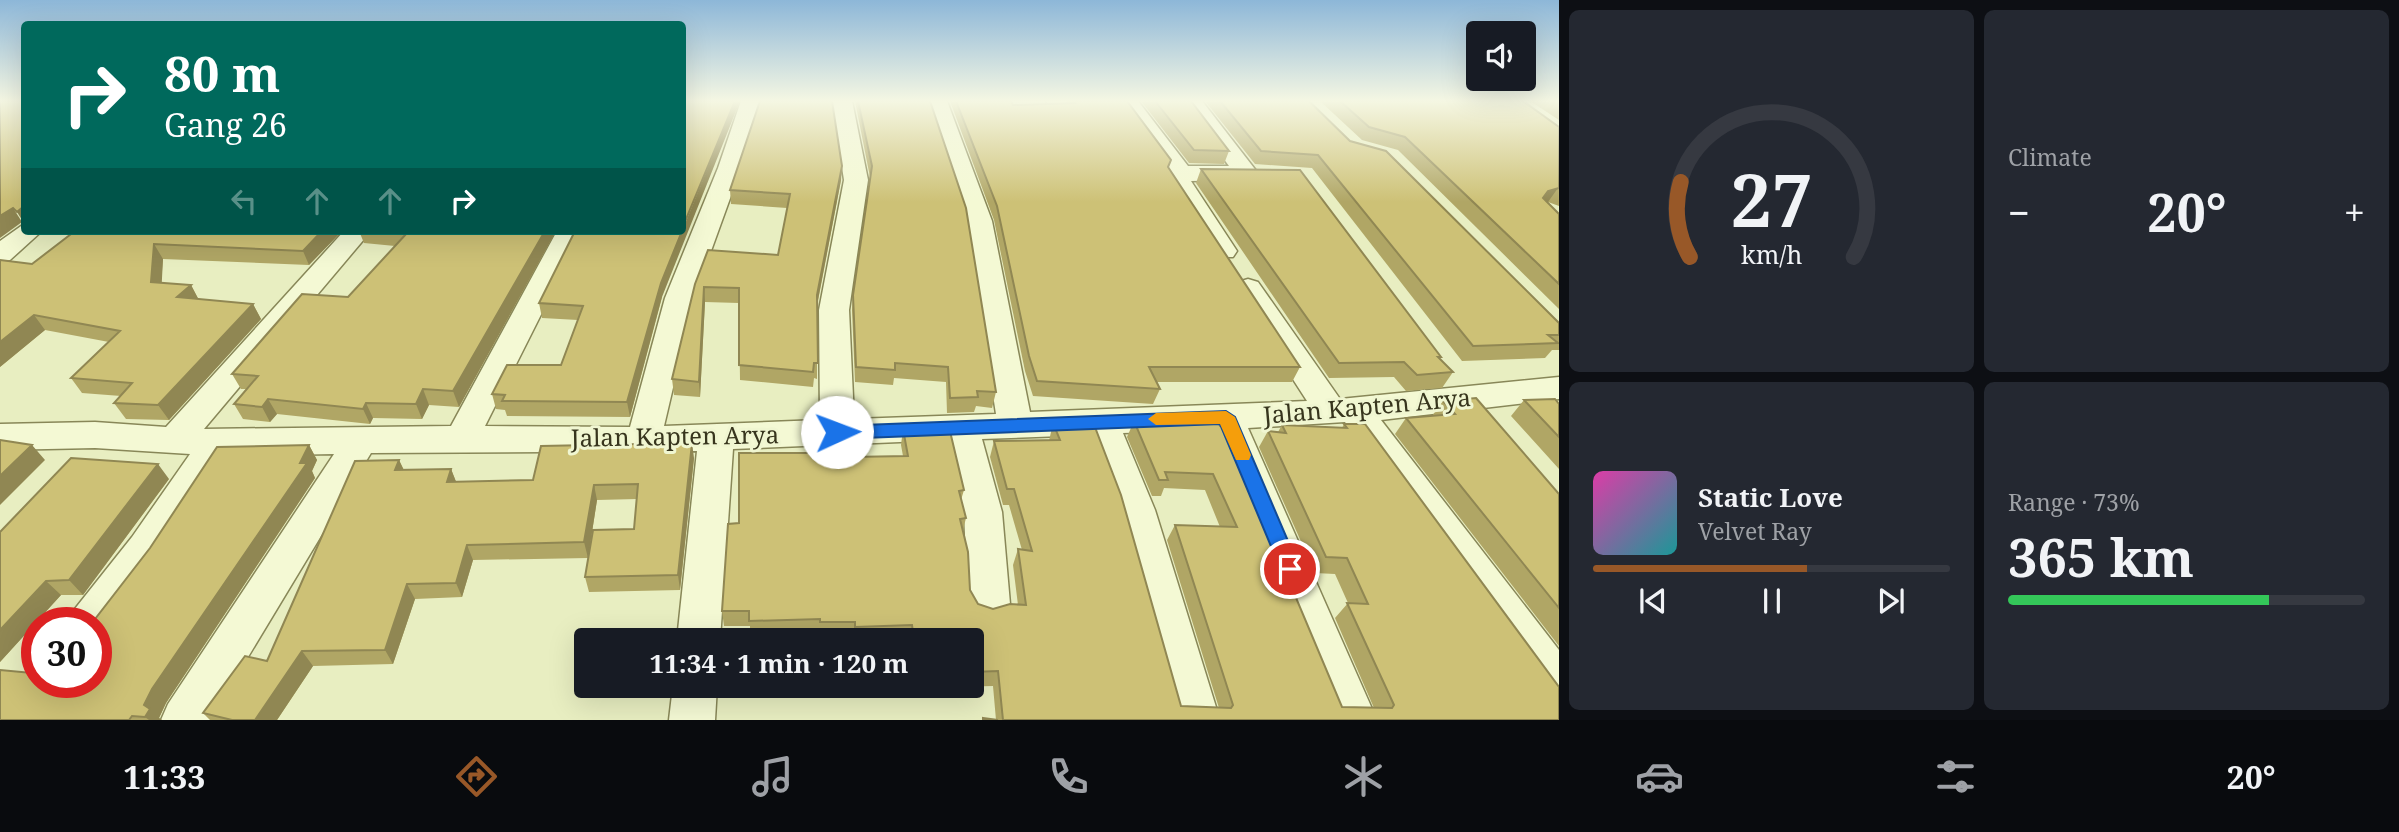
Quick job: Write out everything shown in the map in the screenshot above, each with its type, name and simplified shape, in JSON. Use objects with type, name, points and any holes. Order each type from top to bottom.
[{"type":"street","points":[[644,440],[663,357],[685,281],[743,135]]},
{"type":"street","points":[[837,432],[834,310],[856,180],[848,135]]},
{"type":"street","points":[[950,135],[979,221],[1015,424]]},
{"type":"street","points":[[1152,135],[1182,174]]},
{"type":"street","points":[[1220,135],[1254,174],[1182,174],[1178,178],[1216,240],[1342,411],[1559,687]]},
{"type":"street","points":[[0,254],[24,235]]},
{"type":"street","points":[[175,440],[354,235]]},
{"type":"street","points":[[461,439],[568,235]]},
{"type":"street","points":[[1449,372],[1496,428]]},
{"type":"street","name":"Jalan Kapten Arya","points":[[0,437],[95,436],[217,443],[461,439],[644,440],[1342,411],[1559,388]]},
{"type":"street","points":[[1226,417],[1354,720]]},
{"type":"street","points":[[1101,422],[1136,510],[1198,720]]},
{"type":"street","points":[[962,428],[983,512],[989,604]]},
{"type":"street","points":[[66,465],[95,436]]},
{"type":"street","points":[[700,628],[716,437]]},
{"type":"street","points":[[184,720],[272,585],[361,440]]},
{"type":"street","points":[[101,607],[146,549],[217,443]]},
{"type":"street","points":[[692,720],[694,698]]},
{"type":"building","points":[[0,135],[21,135],[21,209],[17,212],[13,208],[0,216]]},
{"type":"building","points":[[686,135],[721,135],[686,219]]},
{"type":"building","points":[[749,135],[837,135],[842,166],[817,295],[818,363],[814,363],[813,372],[739,365],[739,288],[704,287],[699,382],[672,379],[695,284],[708,250],[778,255],[790,194],[730,190]]},
{"type":"building","points":[[865,135],[941,135],[966,208],[996,392],[977,391],[978,397],[950,398],[948,367],[895,363],[895,370],[856,367],[853,295],[872,166]]},
{"type":"building","points":[[969,135],[1152,135],[1171,160],[1168,167],[1300,367],[1149,367],[1160,389],[1037,381],[1029,356],[997,206]]},
{"type":"building","points":[[1182,135],[1217,135],[1229,151],[1194,150]]},
{"type":"building","points":[[1248,135],[1343,135],[1350,141],[1386,151],[1559,323],[1559,335],[1548,335],[1558,343],[1473,346],[1318,155],[1261,151]]},
{"type":"building","points":[[1396,135],[1559,135],[1559,188],[1548,191],[1543,198],[1559,214],[1559,284],[1405,137]]},
{"type":"building","points":[[1201,169],[1300,170],[1441,357],[1438,357],[1453,372],[1417,375],[1404,362],[1339,363]]},
{"type":"building","points":[[70,235],[318,235],[303,251],[154,244],[151,282],[191,285],[177,297],[253,304],[158,405],[114,403],[132,383],[71,378],[120,331],[34,315],[0,342],[0,260],[32,264]]},
{"type":"building","points":[[405,235],[543,235],[453,391],[423,389],[416,404],[366,403],[363,409],[268,399],[262,407],[234,404],[258,376],[232,374],[302,294],[348,297]]},
{"type":"building","points":[[573,235],[680,235],[661,283],[627,402],[502,401],[505,395],[492,394],[507,365],[561,365],[583,306],[539,303]]},
{"type":"building","points":[[1476,398],[1559,494],[1559,608],[1406,418],[1455,414],[1443,401]]},
{"type":"building","points":[[1555,399],[1559,404],[1559,437],[1524,400]]},
{"type":"building","points":[[1216,417],[1220,426],[1224,427],[1342,707],[1392,708],[1394,705],[1347,603],[1368,604],[1347,558],[1326,557],[1268,431],[1286,433],[1282,425],[1347,428],[1344,424],[1365,424],[1559,687],[1559,720],[1003,720],[998,671],[984,672],[984,628],[912,628],[912,625],[855,627],[855,622],[820,622],[820,619],[749,621],[749,611],[722,611],[728,524],[739,523],[739,453],[908,456],[903,429],[949,427],[964,490],[959,491],[966,518],[960,519],[968,552],[970,590],[978,604],[993,609],[1010,604],[1026,605],[1018,549],[1032,551],[1014,489],[1007,489],[994,441],[1060,440],[1053,423],[1093,422],[1121,495],[1181,706],[1231,708],[1233,705],[1175,525],[1237,527],[1213,474],[1165,472],[1168,480],[1159,480],[1134,421]]},
{"type":"building","points":[[0,440],[32,445],[0,476]]},
{"type":"building","points":[[692,443],[678,575],[585,577],[593,530],[634,529],[638,484],[594,485],[584,542],[467,545],[456,583],[407,584],[385,650],[302,651],[255,720],[232,720],[203,713],[245,656],[267,661],[355,461],[399,460],[395,470],[451,469],[447,482],[533,480],[541,446]]},
{"type":"building","points":[[309,445],[300,463],[307,463],[152,689],[144,705],[150,709],[145,717],[132,716],[129,720],[0,720],[0,670],[21,672],[21,698],[112,698],[112,607],[104,607],[150,548],[217,447]]},
{"type":"building","points":[[71,458],[158,464],[69,580],[46,581],[0,630],[0,532]]},
{"type":"slow traffic","points":[[1156,419],[1226,417],[1242,455]]},
{"type":"route","points":[[837,432],[1226,417],[1290,569]]}]
